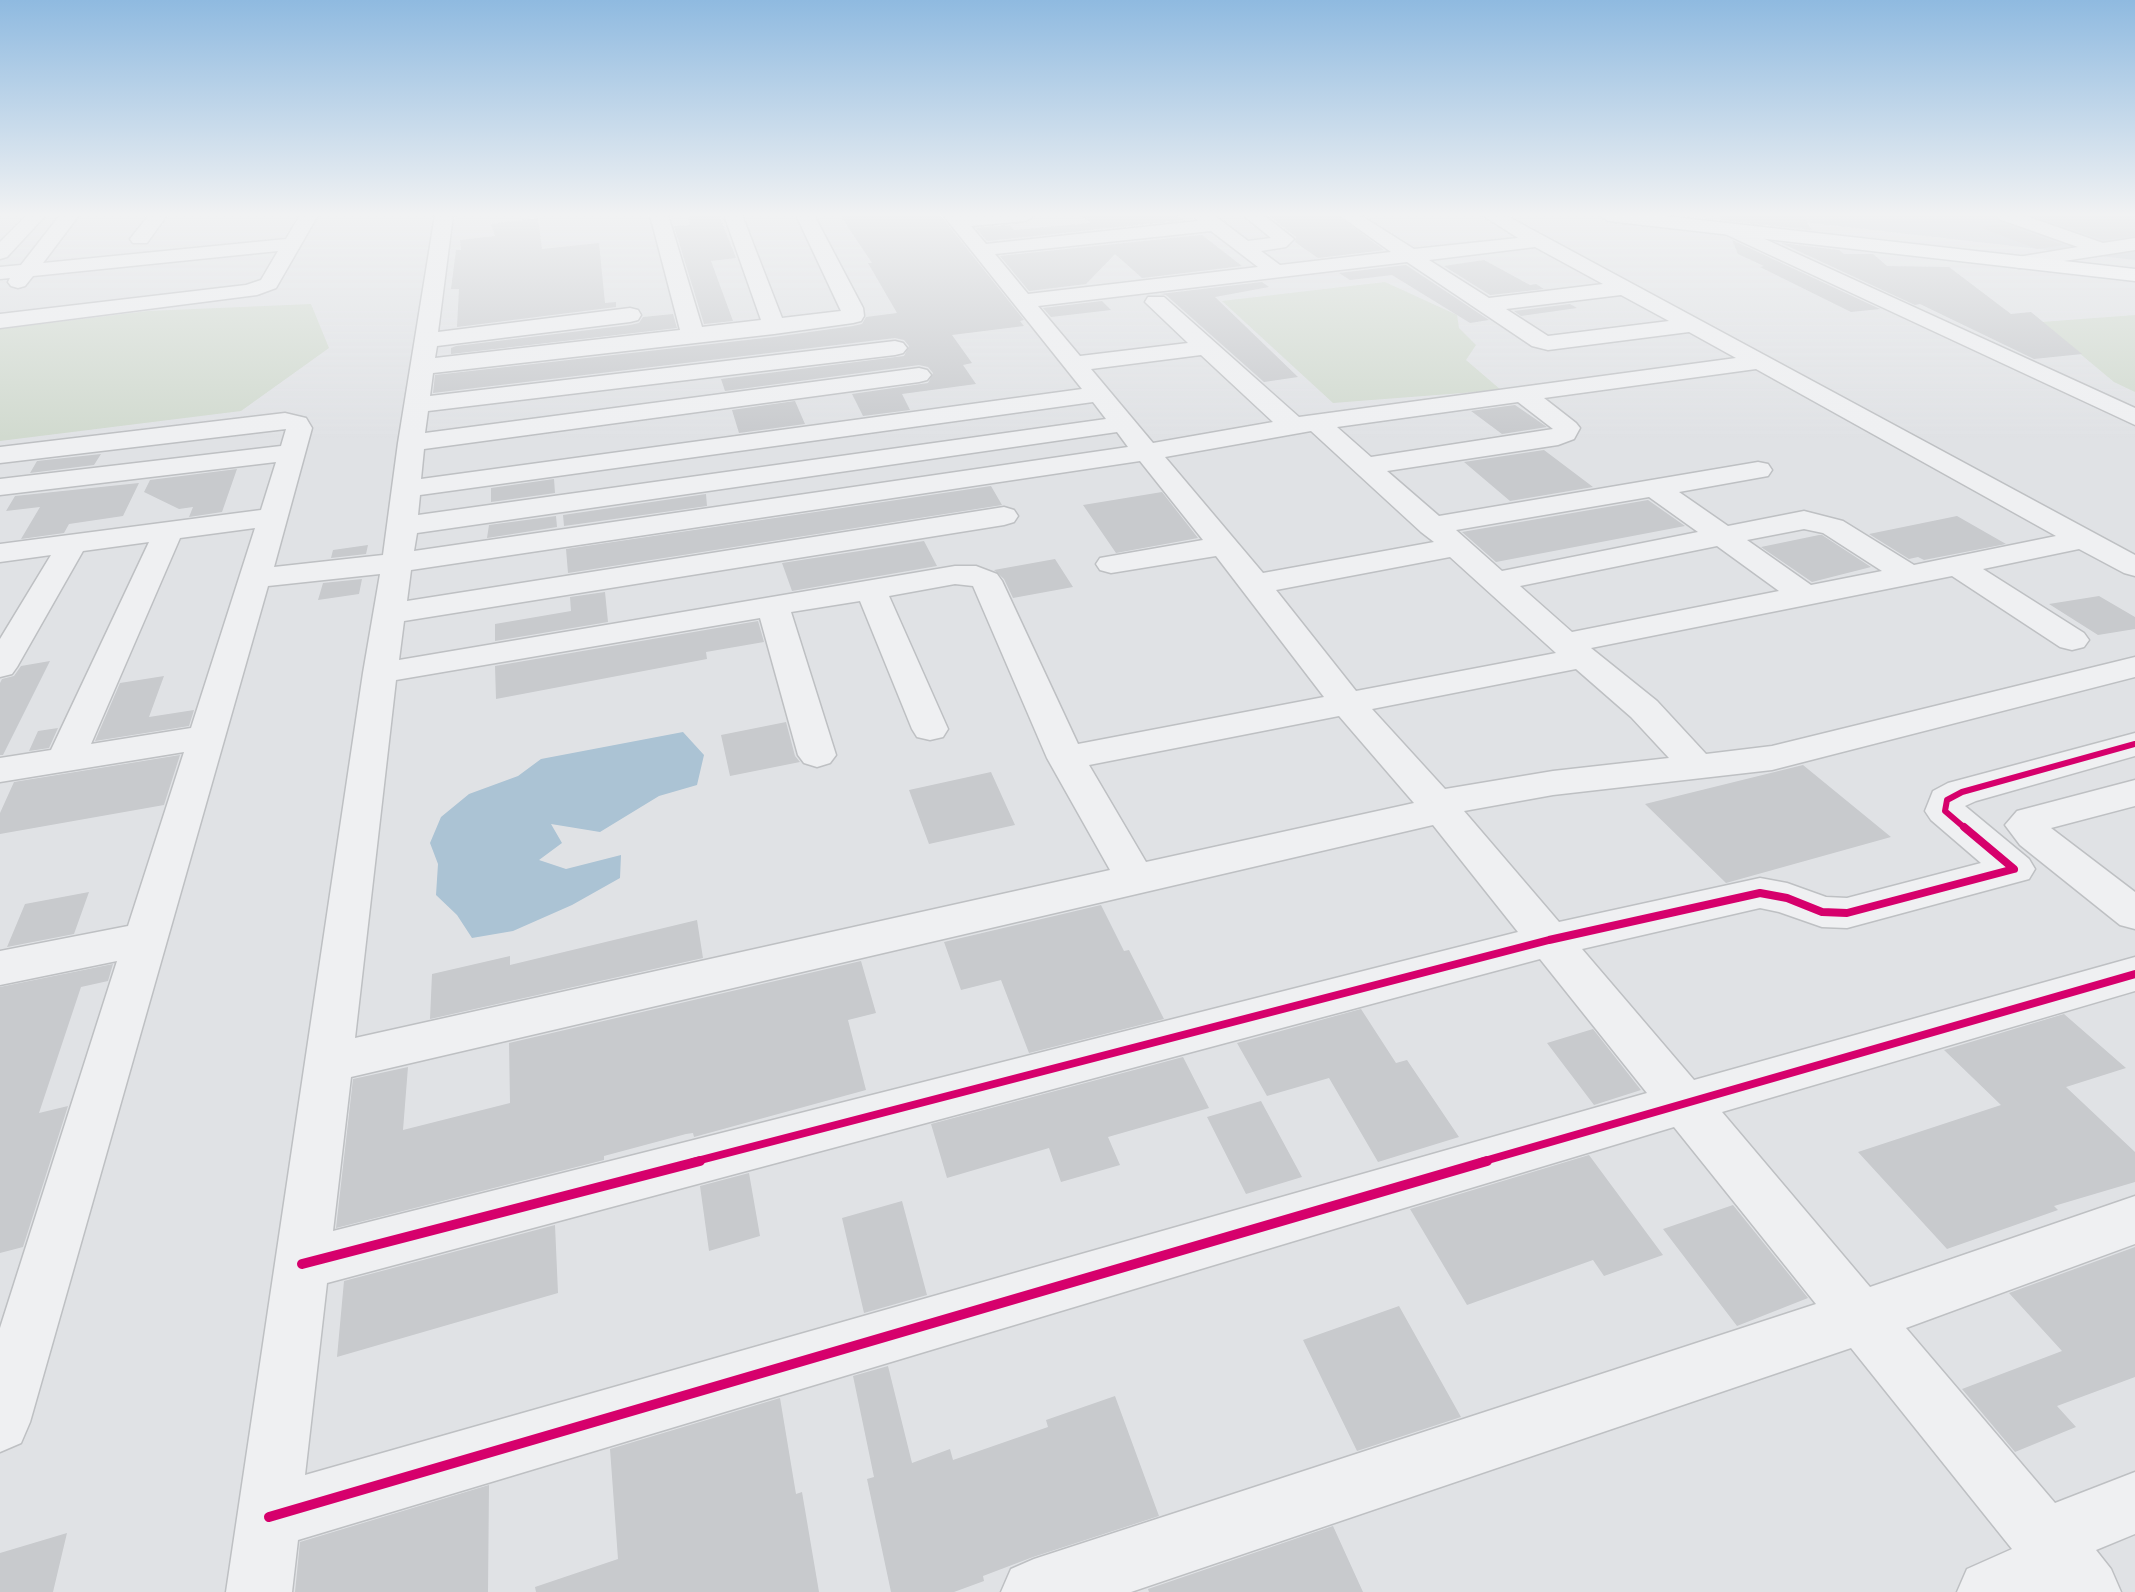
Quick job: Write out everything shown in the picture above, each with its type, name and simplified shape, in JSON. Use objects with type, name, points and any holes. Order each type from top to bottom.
[{"type":"street","points":[[0,305],[12,289]]},
{"type":"street","points":[[100,309],[112,289]]},
{"type":"street","points":[[0,321],[256,289]]},
{"type":"street","points":[[259,1592],[433,289]]},
{"type":"street","points":[[680,289],[693,336]]},
{"type":"street","points":[[760,289],[774,327]]},
{"type":"street","points":[[419,389],[693,336],[848,318],[854,314],[842,289]]},
{"type":"street","points":[[1016,289],[1110,409],[1255,584],[1346,702],[1438,806],[2065,1564]]},
{"type":"street","points":[[1463,289],[1540,341],[1548,343],[1694,325]]},
{"type":"street","points":[[1488,305],[1615,289]]},
{"type":"street","points":[[1627,289],[2135,567]]},
{"type":"street","points":[[1858,289],[2135,417]]},
{"type":"street","points":[[1156,302],[1206,348],[1365,466],[1573,650],[1644,709],[1696,765]]},
{"type":"street","points":[[419,389],[630,316]]},
{"type":"street","points":[[419,389],[790,362],[895,348]]},
{"type":"street","points":[[402,526],[829,498],[1110,409],[1206,348]]},
{"type":"street","points":[[790,362],[828,466],[829,498]]},
{"type":"street","points":[[253,578],[402,526],[817,433],[1110,409],[1305,424],[1759,362]]},
{"type":"street","points":[[419,389],[800,391],[919,375]]},
{"type":"street","points":[[1365,466],[1558,437],[1565,433],[1567,428],[1523,394]]},
{"type":"street","points":[[402,526],[828,466],[1110,409]]},
{"type":"street","points":[[0,1422],[205,737],[291,458],[299,428],[297,423],[285,421],[11,453],[0,487],[273,454],[287,454],[291,458]]},
{"type":"street","points":[[1431,526],[1758,470]]},
{"type":"street","points":[[1655,488],[1804,595]]},
{"type":"street","points":[[388,614],[1004,516]]},
{"type":"street","points":[[0,553],[272,517]]},
{"type":"street","points":[[1495,582],[1804,520],[1833,527],[1907,574]]},
{"type":"street","points":[[932,527],[955,575]]},
{"type":"street","points":[[65,760],[169,530]]},
{"type":"street","points":[[1066,758],[1346,702],[1804,595],[2082,539]]},
{"type":"street","points":[[0,667],[73,543]]},
{"type":"street","points":[[1111,564],[1223,546]]},
{"type":"street","points":[[1255,584],[1455,547]]},
{"type":"street","points":[[1956,566],[2072,640]]},
{"type":"street","points":[[380,673],[955,575],[976,575],[986,581],[1066,758],[1135,878]]},
{"type":"street","points":[[871,590],[930,729]]},
{"type":"street","points":[[773,606],[817,755]]},
{"type":"street","points":[[329,1063],[1438,806],[1553,783],[1772,758],[2135,667]]},
{"type":"street","points":[[0,770],[205,737]]},
{"type":"street","points":[[2014,869],[1945,811],[1947,800],[1962,792],[2135,744]]},
{"type":"street","points":[[2128,900],[2061,857],[2025,825],[2031,820],[2135,793]]},
{"type":"street","points":[[302,1264],[1549,940],[1760,893],[1787,898],[1822,912],[1847,913],[2061,857]]},
{"type":"street","points":[[0,968],[145,939]]},
{"type":"street","points":[[269,1517],[1684,1103],[2135,975]]},
{"type":"street","points":[[1034,1592],[1861,1317],[2135,1220]]},
{"type":"street","points":[[1990,1592],[2065,1564],[2135,1503]]},
{"type":"shaded area","points":[[1322,289],[1401,289],[1457,315],[1459,328],[1476,345],[1466,360],[1501,390],[1333,403],[1222,301]]},
{"type":"shaded area","points":[[311,304],[329,348],[241,411],[0,441],[0,329],[148,311]]},
{"type":"shaded area","points":[[2135,315],[2135,392],[2114,382],[2042,322]]},
{"type":"water","points":[[683,732],[704,755],[697,785],[659,796],[600,832],[551,824],[562,843],[539,860],[566,869],[621,855],[620,878],[572,905],[513,931],[472,938],[457,915],[436,895],[438,864],[430,843],[441,817],[469,794],[518,776],[541,759]]},
{"type":"building","points":[[459,289],[604,289],[605,303],[616,302],[616,307],[457,327]]},
{"type":"building","points":[[693,289],[721,289],[733,321],[704,324]]},
{"type":"building","points":[[883,289],[999,289],[1024,320],[1020,321],[1024,326],[952,335],[972,363],[963,365],[976,384],[902,394],[910,410],[863,416],[852,394],[928,383],[933,373],[928,367],[919,365],[725,391],[721,379],[904,356],[909,346],[904,340],[895,338],[433,393],[435,375],[774,337],[853,326],[862,324],[866,317],[897,313]]},
{"type":"building","points":[[1200,289],[1257,289],[1215,297],[1298,377],[1264,382],[1166,295],[1160,294]]},
{"type":"building","points":[[1415,289],[1443,289],[1489,320],[1470,323]]},
{"type":"building","points":[[1481,289],[1541,289],[1490,295]]},
{"type":"building","points":[[1805,289],[1838,289],[1880,309],[1851,312]]},
{"type":"building","points":[[1881,289],[1978,289],[2011,314],[2031,312],[2082,354],[2034,359],[1920,304],[1915,305]]},
{"type":"building","points":[[1102,301],[1111,310],[1051,317],[1043,308]]},
{"type":"building","points":[[1570,304],[1577,308],[1521,316],[1514,311]]},
{"type":"building","points":[[673,314],[677,328],[451,354],[451,348],[456,346],[630,325],[639,323],[643,317]]},
{"type":"building","points":[[795,401],[805,424],[739,433],[732,410]]},
{"type":"building","points":[[1515,405],[1547,427],[1502,434],[1471,411]]},
{"type":"building","points":[[1544,450],[1593,487],[1510,501],[1464,462]]},
{"type":"building","points":[[101,454],[94,465],[30,473],[37,461]]},
{"type":"building","points":[[237,469],[222,512],[189,517],[193,507],[179,509],[144,492],[150,480]]},
{"type":"building","points":[[554,479],[555,493],[491,502],[491,488]]},
{"type":"building","points":[[139,483],[123,516],[69,524],[64,533],[21,539],[40,507],[6,511],[15,496]]},
{"type":"building","points":[[991,486],[1002,505],[568,573],[566,549]]},
{"type":"building","points":[[1162,492],[1198,538],[1116,553],[1083,505]]},
{"type":"building","points":[[706,494],[707,506],[564,526],[563,515]]},
{"type":"building","points":[[1648,500],[1685,526],[1496,562],[1462,532]]},
{"type":"building","points":[[556,516],[557,527],[487,538],[489,525]]},
{"type":"building","points":[[1957,516],[2006,544],[1924,560],[1918,557],[1909,559],[1869,534]]},
{"type":"building","points":[[1819,535],[1871,567],[1812,582],[1761,547]]},
{"type":"building","points":[[924,541],[937,566],[792,591],[782,563]]},
{"type":"building","points":[[368,545],[366,554],[331,558],[333,550]]},
{"type":"building","points":[[1055,559],[1073,587],[1013,598],[1004,579],[994,570]]},
{"type":"building","points":[[362,579],[359,594],[318,600],[323,583]]},
{"type":"building","points":[[605,592],[608,622],[495,641],[495,624],[571,611],[570,597]]},
{"type":"building","points":[[2099,596],[2135,617],[2135,629],[2098,635],[2049,604]]},
{"type":"building","points":[[758,621],[764,642],[706,652],[707,659],[496,699],[495,666]]},
{"type":"building","points":[[50,661],[3,755],[0,755],[2,679],[14,676],[21,666]]},
{"type":"building","points":[[164,676],[149,717],[194,710],[189,726],[95,741],[120,683]]},
{"type":"building","points":[[786,722],[795,756],[800,762],[730,776],[721,735]]},
{"type":"building","points":[[58,728],[49,748],[29,751],[38,731]]},
{"type":"building","points":[[180,755],[164,805],[0,834],[0,813],[14,782]]},
{"type":"building","points":[[1803,765],[1891,837],[1726,883],[1645,804]]},
{"type":"building","points":[[991,772],[1015,825],[929,844],[909,790]]},
{"type":"building","points":[[89,892],[74,934],[7,947],[25,904]]},
{"type":"building","points":[[1101,905],[1124,951],[1129,950],[1164,1019],[1029,1053],[1001,980],[961,990],[944,942]]},
{"type":"building","points":[[697,920],[703,958],[430,1019],[432,974],[510,956],[510,965]]},
{"type":"building","points":[[861,961],[876,1013],[848,1020],[866,1090],[694,1137],[693,1133],[686,1134],[604,1156],[604,1160],[336,1228],[353,1079],[408,1067],[403,1130],[510,1103],[509,1043]]},
{"type":"building","points":[[113,964],[108,981],[81,987],[39,1113],[68,1106],[23,1247],[0,1253],[0,987]]},
{"type":"building","points":[[1361,1009],[1396,1063],[1407,1060],[1459,1137],[1378,1162],[1329,1078],[1267,1096],[1237,1043]]},
{"type":"building","points":[[2064,1014],[2126,1068],[2066,1087],[2135,1152],[2135,1182],[2054,1206],[2058,1210],[1947,1249],[1858,1152],[2001,1105],[1944,1050]]},
{"type":"building","points":[[1593,1029],[1641,1090],[1594,1105],[1547,1043]]},
{"type":"building","points":[[1183,1057],[1209,1108],[1108,1137],[1120,1165],[1061,1182],[1049,1148],[947,1178],[931,1124]]},
{"type":"building","points":[[1261,1101],[1302,1177],[1246,1194],[1207,1117]]},
{"type":"building","points":[[1589,1155],[1663,1255],[1604,1276],[1593,1260],[1467,1305],[1410,1209]]},
{"type":"building","points":[[749,1173],[760,1236],[709,1251],[700,1186]]},
{"type":"building","points":[[902,1201],[927,1295],[864,1313],[842,1218]]},
{"type":"building","points":[[1733,1205],[1808,1298],[1737,1326],[1663,1229]]},
{"type":"building","points":[[555,1225],[558,1293],[337,1357],[344,1281]]},
{"type":"building","points":[[2135,1247],[2135,1377],[2057,1406],[2076,1427],[2015,1452],[1962,1389],[2062,1351],[2009,1293]]},
{"type":"building","points":[[1399,1306],[1461,1417],[1357,1451],[1303,1340]]},
{"type":"building","points":[[888,1366],[912,1463],[950,1449],[953,1460],[1048,1427],[1046,1420],[1115,1396],[1159,1516],[1033,1557],[983,1576],[984,1581],[954,1592],[891,1592],[867,1479],[874,1477],[853,1376]]},
{"type":"building","points":[[780,1398],[796,1494],[802,1492],[819,1592],[536,1592],[535,1587],[618,1559],[610,1449]]},
{"type":"building","points":[[489,1485],[488,1592],[295,1592],[300,1542]]},
{"type":"building","points":[[1333,1526],[1363,1592],[1149,1592],[1148,1589]]},
{"type":"building","points":[[67,1533],[53,1592],[0,1592],[0,1553]]},
{"type":"cycle path","points":[[302,1264],[1549,940],[1760,893],[1787,898],[1822,912],[1847,913],[2014,869],[1945,811],[1947,800],[1962,792],[2135,744]]},
{"type":"cycle path","points":[[269,1517],[1684,1103],[2135,974]]}]
